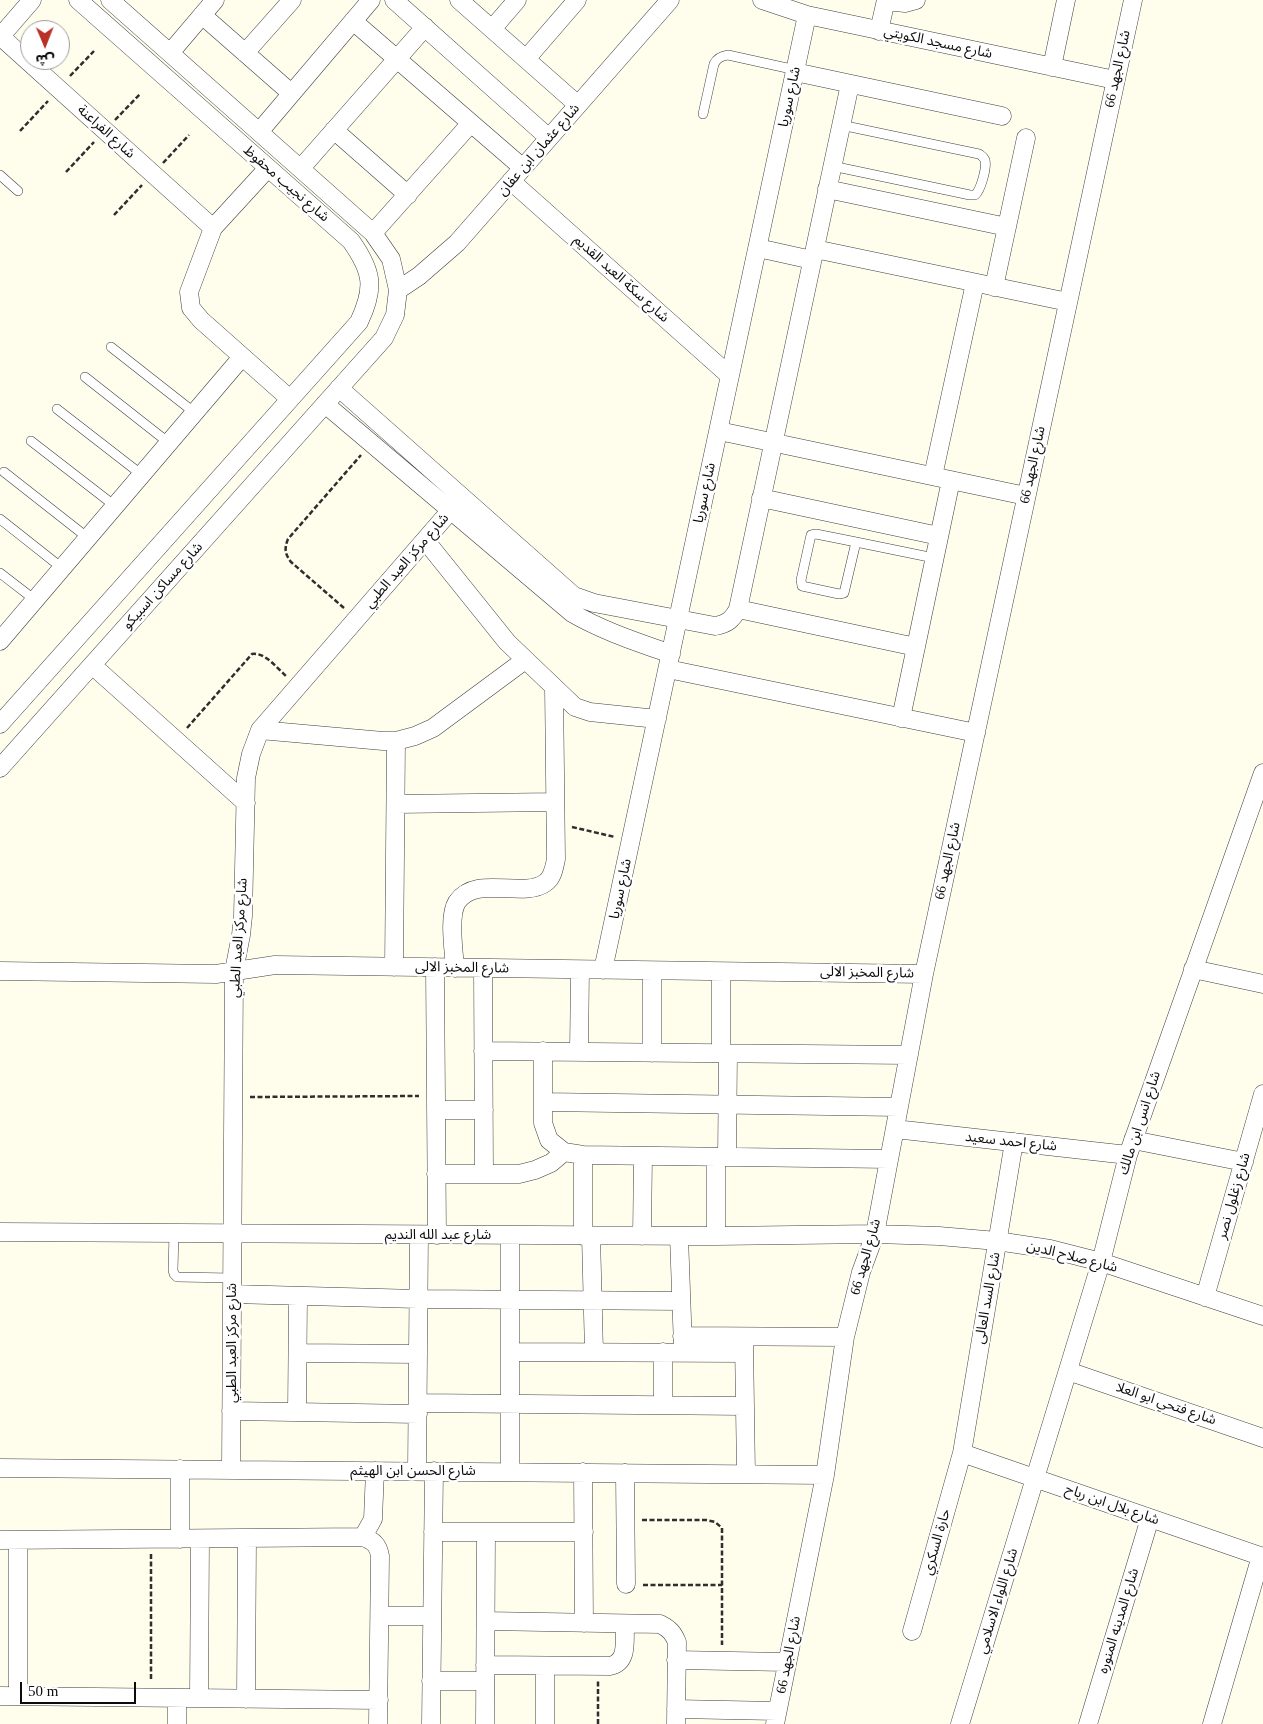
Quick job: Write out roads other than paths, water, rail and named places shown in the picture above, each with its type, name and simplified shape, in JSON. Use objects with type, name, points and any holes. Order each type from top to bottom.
[{"type":"street","points":[[0,36],[32,0]]},
{"type":"street","name":"شارع نجيب محفوظ","points":[[78,0],[351,241],[364,259],[370,280],[368,302],[359,322],[290,399]]},
{"type":"street","points":[[170,53],[215,0]]},
{"type":"street","points":[[245,53],[292,0]]},
{"type":"street","points":[[259,132],[371,0]]},
{"type":"street","points":[[458,0],[578,105]]},
{"type":"street","points":[[492,29],[517,0]]},
{"type":"street","points":[[526,59],[577,0]]},
{"type":"street","name":"شارع عثمان ابن عفان","points":[[398,290],[426,271],[458,243],[669,0]]},
{"type":"street","name":"شارع مسجد الكويتي","points":[[762,0],[807,15],[1116,80]]},
{"type":"street","points":[[879,31],[886,1],[904,2],[916,0]]},
{"type":"street","points":[[1052,67],[1066,0]]},
{"type":"street","name":"شارع الجهد 66","points":[[776,1718],[826,1475],[845,1337],[861,1272],[875,1234],[924,974],[1133,0]]},
{"type":"street","name":"شارع نجيب محفوظ","points":[[118,3],[170,53],[373,233],[392,259],[398,290],[395,316],[384,338],[325,404]]},
{"type":"street","points":[[402,3],[425,28],[549,138]]},
{"type":"street","points":[[202,15],[292,94]]},
{"type":"street","name":"شارع سوريا","points":[[603,970],[807,15]]},
{"type":"street","points":[[353,21],[523,168]]},
{"type":"street","points":[[301,168],[425,28]]},
{"type":"street","name":"شارع الفراعنة","points":[[0,36],[213,228]]},
{"type":"street","points":[[795,71],[1002,116]]},
{"type":"street","points":[[339,388],[574,596],[594,603],[715,626],[725,624],[733,618],[738,609],[850,84]]},
{"type":"street","points":[[373,233],[471,123]]},
{"type":"street","points":[[334,130],[408,195]]},
{"type":"street","points":[[994,287],[1026,138]]},
{"type":"street","points":[[0,724],[290,399],[200,320],[191,308],[189,292],[213,228],[268,168]]},
{"type":"street","name":"شارع سكة العبد القديم","points":[[511,182],[730,376]]},
{"type":"street","points":[[827,189],[1007,227]]},
{"type":"street","points":[[758,248],[814,254],[1068,302]]},
{"type":"street","points":[[933,476],[975,283]]},
{"type":"street","points":[[3,631],[35,600],[242,357]]},
{"type":"street","points":[[325,404],[572,613],[591,624],[611,632],[669,662],[901,718],[976,733]]},
{"type":"street","name":"شارع مساكن اسبيكو","points":[[0,768],[325,404]]},
{"type":"street","points":[[719,431],[1026,496]]},
{"type":"street","points":[[901,718],[951,480]]},
{"type":"street","points":[[761,498],[940,536]]},
{"type":"street","name":"شارع مركز العبد الطبي","points":[[231,1470],[234,972],[243,916],[247,770],[260,730],[451,510]]},
{"type":"street","points":[[425,540],[507,642],[575,707],[582,711],[657,719]]},
{"type":"street","points":[[738,609],[916,647]]},
{"type":"street","points":[[260,730],[384,741],[396,741],[415,736],[433,728],[525,660]]},
{"type":"street","points":[[92,665],[246,803]]},
{"type":"street","points":[[455,968],[453,918],[457,903],[467,893],[481,888],[532,888],[545,884],[554,873],[556,860],[554,687]]},
{"type":"street","points":[[394,967],[396,741]]},
{"type":"street","name":"شارع انس ابن مالك","points":[[1036,1479],[1101,1262],[1130,1148],[1263,773]]},
{"type":"street","points":[[396,804],[555,802]]},
{"type":"street","name":"شارع المخبز الالى","points":[[0,971],[199,974],[234,972],[275,965],[924,974]]},
{"type":"street","points":[[435,968],[437,1235]]},
{"type":"street","points":[[483,968],[484,1174]]},
{"type":"street","points":[[1194,969],[1263,984]]},
{"type":"street","points":[[579,1052],[580,970]]},
{"type":"street","points":[[652,971],[652,1053]]},
{"type":"street","points":[[716,1236],[728,1104],[721,972]]},
{"type":"street","points":[[483,1051],[909,1055]]},
{"type":"street","points":[[543,1052],[542,1123],[549,1140],[564,1152],[583,1155],[889,1159]]},
{"type":"street","name":"شارع زغلول نصر","points":[[1206,1297],[1263,1094]]},
{"type":"street","points":[[543,1102],[899,1107]]},
{"type":"street","points":[[436,1103],[484,1110]]},
{"type":"street","name":"شارع احمد سعيد","points":[[895,1129],[1014,1142],[1130,1148],[1244,1162]]},
{"type":"street","name":"شارع السد العالى","points":[[962,1453],[1014,1142]]},
{"type":"street","points":[[436,1174],[519,1174],[551,1163],[564,1152]]},
{"type":"street","points":[[583,1155],[587,1236],[593,1301],[594,1352]]},
{"type":"street","points":[[642,1156],[642,1236]]},
{"type":"street","name":"شارع عبد الله النديم","points":[[0,1232],[587,1236],[875,1234]]},
{"type":"street","name":"شارع صلاح الدين","points":[[875,1234],[939,1236],[997,1241],[1050,1249],[1101,1262],[1263,1316]]},
{"type":"street","points":[[419,1235],[418,1408],[434,1532],[431,1724]]},
{"type":"street","points":[[510,1235],[510,1472]]},
{"type":"street","points":[[679,1236],[683,1344]]},
{"type":"street","points":[[232,1286],[298,1296],[418,1300],[681,1301]]},
{"type":"street","points":[[297,1412],[298,1296]]},
{"type":"street","points":[[510,1352],[663,1352],[683,1344],[744,1344],[845,1337]]},
{"type":"street","points":[[744,1344],[746,1474]]},
{"type":"street","points":[[663,1352],[663,1405]]},
{"type":"street","points":[[298,1353],[418,1354]]},
{"type":"street","name":"شارع فتحي ابو العلا","points":[[1068,1371],[1263,1438]]},
{"type":"street","points":[[232,1412],[297,1412],[510,1404],[745,1406]]},
{"type":"street","name":"شارع بلال ابن رباح","points":[[962,1453],[1262,1557]]},
{"type":"street","name":"حارة السكري","points":[[912,1631],[962,1453]]},
{"type":"street","name":"شارع الحسن ابن الهيثم","points":[[0,1468],[826,1475]]},
{"type":"street","points":[[180,1469],[180,1539]]},
{"type":"street","points":[[363,1537],[372,1519],[375,1471]]},
{"type":"street","points":[[583,1472],[584,1623]]},
{"type":"street","points":[[625,1473],[626,1584]]},
{"type":"street","name":"شارع اللواء الاسلامي","points":[[960,1724],[1036,1479]]},
{"type":"street","name":"شارع المدينه المنوره","points":[[1088,1724],[1150,1518]]},
{"type":"street","points":[[434,1532],[584,1532]]},
{"type":"street","points":[[485,1724],[486,1532]]},
{"type":"street","points":[[0,1540],[363,1537],[372,1540],[378,1547],[380,1556],[378,1724]]},
{"type":"street","points":[[199,1698],[200,1538]]},
{"type":"street","points":[[246,1538],[246,1699]]},
{"type":"street","points":[[18,1540],[18,1696]]},
{"type":"street","points":[[1212,1724],[1262,1557]]},
{"type":"street","points":[[380,1616],[432,1616]]},
{"type":"street","points":[[486,1620],[660,1624],[674,1634],[677,1642],[676,1717],[776,1718]]},
{"type":"street","points":[[431,1681],[545,1666],[617,1664],[622,1660],[624,1653],[625,1624]]},
{"type":"street","points":[[676,1660],[787,1662]]},
{"type":"street","points":[[545,1666],[545,1724]]},
{"type":"street","points":[[0,1696],[379,1700]]},
{"type":"street","points":[[177,1698],[177,1724]]},
{"type":"lane","points":[[703,114],[714,64],[722,56],[728,55],[795,71]]},
{"type":"lane","points":[[832,166],[970,196],[979,192],[984,173],[985,161],[979,154],[841,125]]},
{"type":"lane","points":[[0,175],[18,191]]},
{"type":"lane","points":[[111,347],[195,413]]},
{"type":"lane","points":[[85,377],[169,443]]},
{"type":"lane","points":[[57,409],[142,475]]},
{"type":"lane","points":[[31,441],[115,506]]},
{"type":"lane","points":[[4,472],[88,538]]},
{"type":"lane","points":[[0,520],[62,568]]},
{"type":"lane","points":[[856,542],[844,593],[839,594],[802,586],[801,580],[811,535],[816,534],[856,542],[934,558]]},
{"type":"lane","points":[[0,573],[35,600]]},
{"type":"lane","points":[[174,1233],[174,1274],[177,1277],[232,1286]]}]
